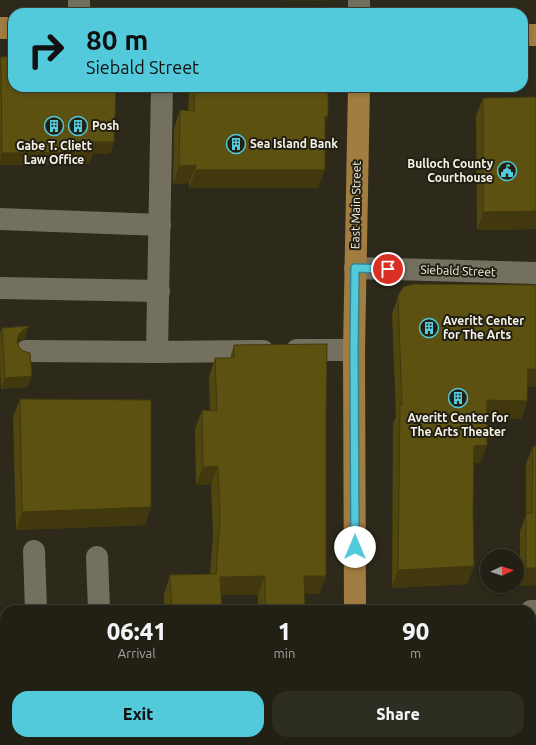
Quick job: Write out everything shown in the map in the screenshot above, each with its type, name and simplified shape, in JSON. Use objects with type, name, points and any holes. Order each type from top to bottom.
[{"type":"main road","name":"East Main Street","points":[[355,605],[354,350],[358,92]]},
{"type":"street","points":[[157,352],[162,92]]},
{"type":"street","points":[[0,219],[160,225]]},
{"type":"street","name":"Siebald Street","points":[[355,268],[536,273]]},
{"type":"street","points":[[0,288],[159,291]]},
{"type":"street","points":[[26,351],[157,352],[354,350]]},
{"type":"street","points":[[34,551],[36,605]]},
{"type":"street","points":[[97,557],[99,605]]},
{"type":"building","points":[[8,56],[8,92],[116,92],[114,142],[93,142],[93,152],[2,153],[1,57]]},
{"type":"building","name":"Sea Island Bank","points":[[195,92],[328,92],[328,116],[325,116],[325,170],[196,170],[196,165],[179,166],[180,110],[194,111]]},
{"type":"building","name":"Bulloch County Courthouse","points":[[536,97],[536,211],[483,212],[483,98]]},
{"type":"building","points":[[413,284],[536,285],[536,369],[528,369],[527,401],[487,400],[487,445],[474,446],[474,566],[398,570],[400,405],[402,405],[398,296],[403,287]]},
{"type":"building","points":[[28,326],[28,328],[19,334],[17,341],[19,347],[23,351],[30,353],[32,376],[5,378],[2,328]]},
{"type":"building","points":[[327,344],[326,576],[304,576],[305,605],[265,605],[265,576],[220,577],[222,605],[172,605],[170,575],[216,574],[220,518],[218,466],[203,467],[202,410],[217,411],[215,358],[234,358],[234,345]]},
{"type":"building","points":[[20,399],[151,400],[151,507],[22,512]]},
{"type":"building","points":[[533,446],[536,446],[536,568],[526,568],[526,513],[532,513]]},
{"type":"place","name":"Gabe T. Cliett Law Office","points":[[54,126]]},
{"type":"place","name":"Posh","points":[[78,126]]},
{"type":"place","name":"Sea Island Bank","points":[[236,144]]},
{"type":"place","name":"Bulloch County Courthouse","points":[[507,171]]},
{"type":"place","name":"Averitt Center for The Arts","points":[[429,328]]},
{"type":"place","name":"Averitt Center for The Arts Theater","points":[[458,398]]},
{"type":"route","points":[[355,547],[355,268],[388,269]]}]
